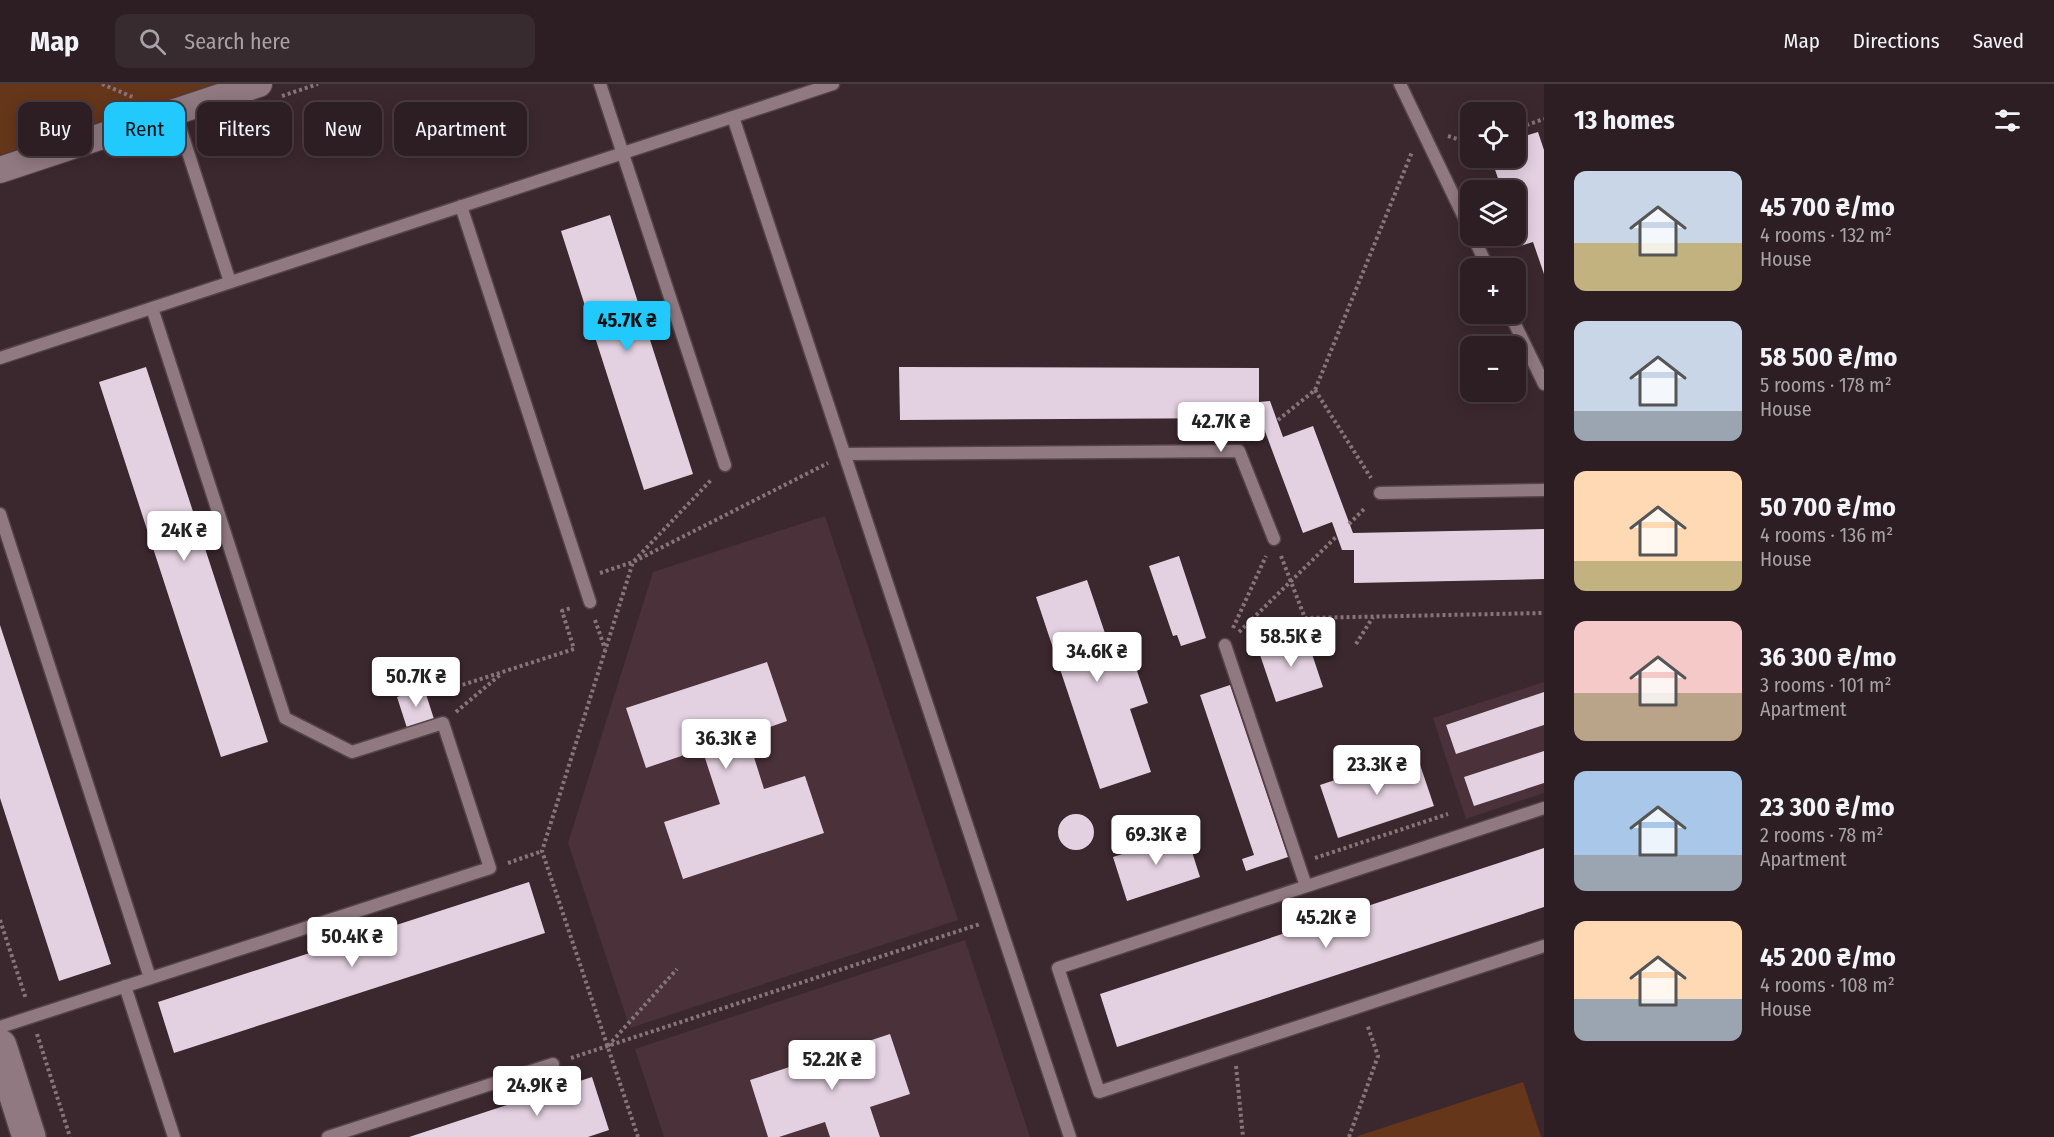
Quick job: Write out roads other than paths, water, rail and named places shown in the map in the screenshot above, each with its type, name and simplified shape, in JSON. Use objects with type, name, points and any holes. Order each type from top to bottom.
[{"type":"street","points":[[185,109],[259,84]]},
{"type":"street","points":[[0,170],[104,136]]},
{"type":"street","points":[[0,1046],[29,1137]]},
{"type":"lane","points":[[600,84],[726,465]]},
{"type":"lane","points":[[0,358],[833,84]]},
{"type":"lane","points":[[1400,84],[1460,209]]},
{"type":"lane","points":[[733,117],[1070,1137]]},
{"type":"lane","points":[[185,143],[230,282]]},
{"type":"lane","points":[[461,206],[590,602]]},
{"type":"lane","points":[[0,1027],[490,868],[443,723],[352,752],[285,718],[152,308]]},
{"type":"lane","points":[[1515,324],[1544,384]]},
{"type":"lane","points":[[844,454],[1239,451],[1274,539]]},
{"type":"lane","points":[[1380,493],[1544,490]]},
{"type":"lane","points":[[0,514],[150,978]]},
{"type":"lane","points":[[1225,645],[1306,886]]},
{"type":"lane","points":[[1544,808],[1058,968],[1099,1092],[1544,946]]},
{"type":"lane","points":[[125,986],[174,1137]]},
{"type":"lane","points":[[328,1137],[553,1064]]}]
